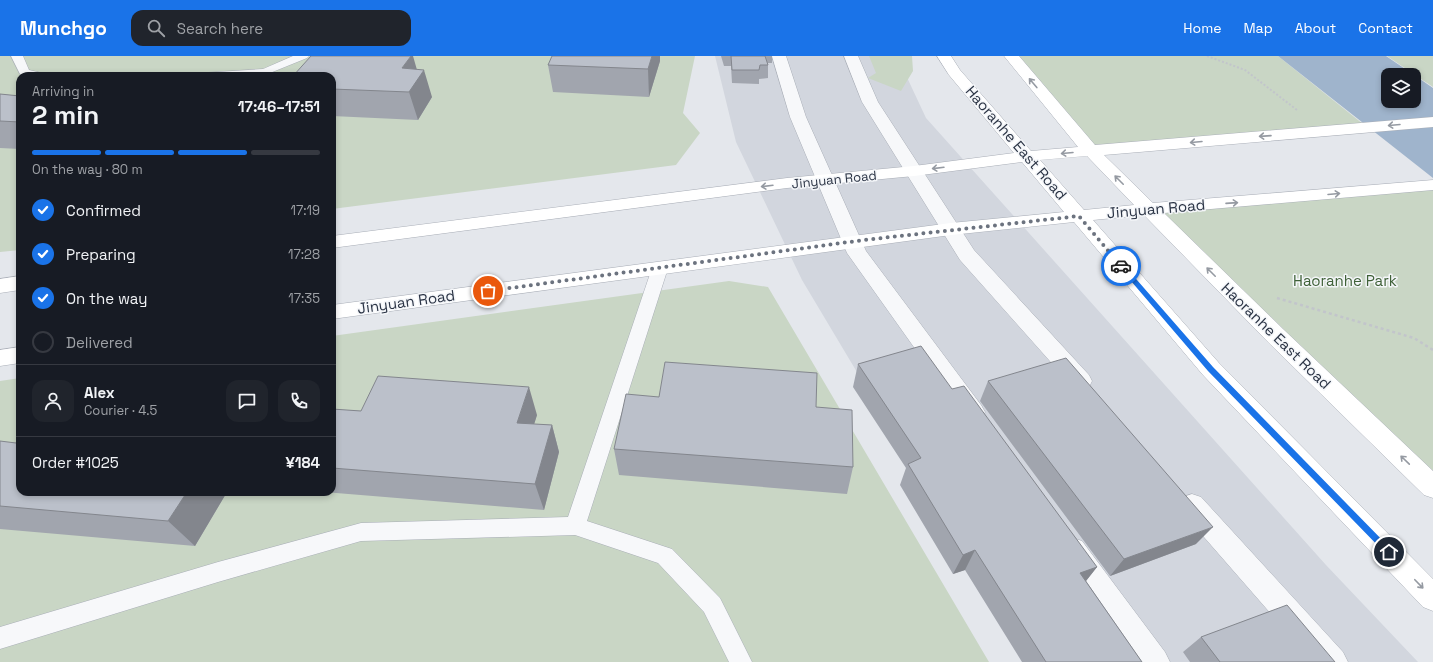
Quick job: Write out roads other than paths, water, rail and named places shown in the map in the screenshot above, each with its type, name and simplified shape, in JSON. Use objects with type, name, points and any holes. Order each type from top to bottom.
[{"type":"main road","name":"Haoranhe East Road","points":[[944,56],[954,72],[1211,369],[1433,598]]},
{"type":"main road","name":"Haoranhe East Road","points":[[1011,56],[1091,151],[1275,335],[1433,487]]},
{"type":"main road","name":"Jinyuan Road","points":[[336,241],[825,179],[914,171],[1027,156],[1433,122]]},
{"type":"main road","name":"Jinyuan Road","points":[[336,311],[951,229],[1148,208],[1433,185]]},
{"type":"main road","points":[[0,286],[16,284]]},
{"type":"main road","points":[[0,358],[16,356]]},
{"type":"street","points":[[779,56],[798,117],[857,253],[982,426]]},
{"type":"street","points":[[851,56],[870,102],[967,255],[1095,397]]},
{"type":"street","points":[[1180,491],[1333,662]]},
{"type":"street","points":[[1062,534],[1155,662]]},
{"type":"lane","points":[[17,56],[24,72]]},
{"type":"lane","points":[[265,72],[303,56]]},
{"type":"lane","points":[[575,526],[660,268]]},
{"type":"lane","points":[[0,638],[218,572],[362,532],[575,526],[665,556],[712,605],[741,662]]},
{"type":"water","points":[[1278,56],[1386,56],[1404,68],[1381,68],[1381,108],[1421,108],[1421,80],[1433,88],[1433,178]]},
{"type":"park label","name":"Haoranhe Park","points":[[1345,281]]}]
